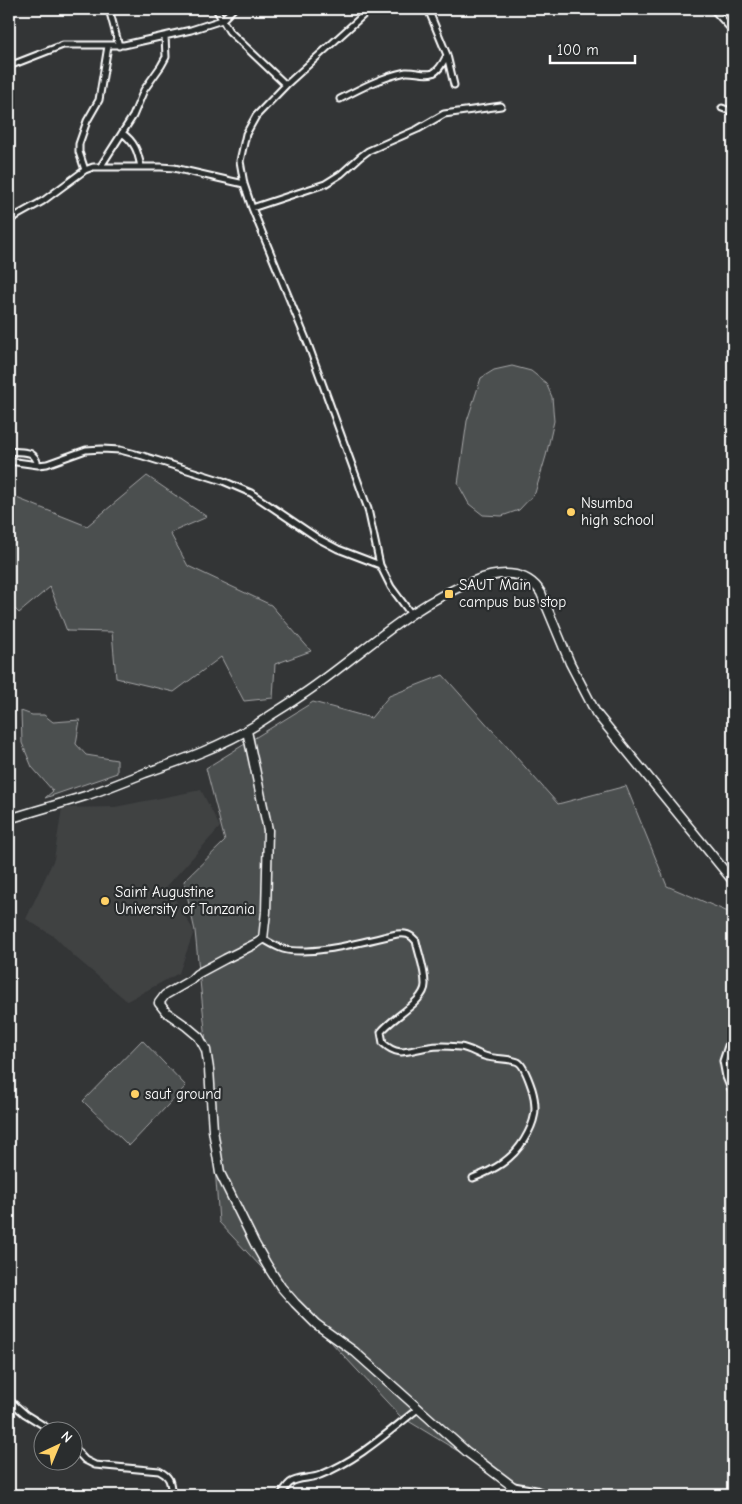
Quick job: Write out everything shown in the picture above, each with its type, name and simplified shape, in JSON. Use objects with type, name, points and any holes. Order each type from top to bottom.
[{"type":"street","points":[[109,9],[119,46]]},
{"type":"street","points":[[216,9],[228,31],[286,85]]},
{"type":"street","points":[[9,66],[63,45],[119,46],[165,36],[222,20],[233,9]]},
{"type":"street","points":[[370,9],[286,85],[256,116],[246,134],[240,161],[244,184],[252,208],[308,344],[357,477],[368,509],[380,565],[391,588],[411,614]]},
{"type":"street","points":[[428,9],[447,55],[454,84]]},
{"type":"street","points":[[713,9],[733,31]]},
{"type":"street","points":[[101,166],[133,116],[144,90],[166,57],[165,36]]},
{"type":"street","points":[[85,170],[79,152],[79,144],[87,121],[99,100],[108,46]]},
{"type":"street","points":[[340,99],[390,76],[408,72],[431,74],[440,68],[447,55]]},
{"type":"street","points":[[252,208],[325,184],[341,174],[368,151],[418,129],[444,114],[501,106]]},
{"type":"street","points":[[722,108],[733,112]]},
{"type":"street","points":[[122,133],[136,146],[141,167]]},
{"type":"street","points":[[9,220],[43,201],[85,170],[101,166],[174,168],[244,184]]},
{"type":"street","points":[[9,461],[25,464],[47,464],[86,450],[102,449],[120,450],[143,456],[223,482],[250,493],[319,539],[338,549],[380,565]]},
{"type":"street","points":[[11,451],[31,454],[36,459],[38,465]]},
{"type":"street","points":[[11,451],[25,464]]},
{"type":"street","points":[[9,819],[87,795],[192,757],[247,731],[318,684],[411,614],[458,587],[486,577],[514,574],[522,576],[537,586],[546,601],[570,663],[596,713],[733,881]]},
{"type":"street","points":[[247,731],[268,830],[266,912],[263,939],[197,974],[192,980],[165,995],[160,1003],[166,1012],[199,1037],[206,1050],[213,1130],[220,1173],[266,1265],[287,1294],[316,1324],[355,1352],[438,1427],[524,1495]]},
{"type":"street","points":[[263,939],[273,946],[300,952],[326,949],[405,933],[416,941],[426,985],[418,999],[386,1025],[381,1032],[383,1043],[391,1050],[402,1052],[427,1047],[447,1046],[473,1050],[485,1056],[518,1062],[522,1066],[536,1102],[533,1123],[520,1146],[508,1160],[492,1170],[473,1178]]},
{"type":"street","points":[[733,1034],[723,1061],[726,1077],[733,1094]]},
{"type":"street","points":[[9,1400],[38,1422]]},
{"type":"street","points":[[281,1495],[294,1480],[319,1475],[358,1455],[419,1408]]},
{"type":"street","points":[[82,1457],[96,1465],[159,1471],[167,1475],[172,1495]]},
{"type":"street","points":[[511,1486],[536,1490],[548,1495]]},
{"type":"shaded area","points":[[512,366],[531,371],[546,383],[552,397],[554,421],[535,493],[519,510],[502,516],[483,515],[469,504],[458,484],[467,421],[481,378],[494,370]]},
{"type":"shaded area","points":[[147,476],[207,517],[170,533],[188,566],[271,605],[311,651],[275,664],[273,698],[244,701],[221,657],[174,692],[116,678],[112,632],[67,631],[50,587],[19,613],[9,603],[9,495],[87,526]]},
{"type":"shaded area","points":[[443,675],[558,804],[626,786],[667,886],[733,914],[733,1481],[723,1495],[526,1495],[509,1482],[400,1416],[219,1222],[205,1030],[195,931],[184,881],[225,841],[206,768],[313,702],[371,718],[389,696]]},
{"type":"shaded area","points":[[21,711],[32,715],[44,715],[53,722],[80,720],[76,744],[86,755],[117,760],[117,773],[45,798],[53,791],[32,767],[22,743]]},
{"type":"shaded area","name":"Saint Augustine University of Tanzania","points":[[201,790],[220,827],[167,886],[194,931],[179,973],[127,1001],[74,956],[55,937],[26,919],[54,859],[62,808],[115,807]]},
{"type":"shaded area","name":"saut ground","points":[[142,1040],[186,1086],[129,1146],[83,1101]]},
{"type":"place","name":"Nsumba high school","points":[[571,512]]},
{"type":"place","name":"SAUT Main campus bus stop","points":[[449,594]]},
{"type":"place","name":"Saint Augustine University of Tanzania","points":[[105,901]]},
{"type":"place","name":"saut ground","points":[[135,1094]]}]
